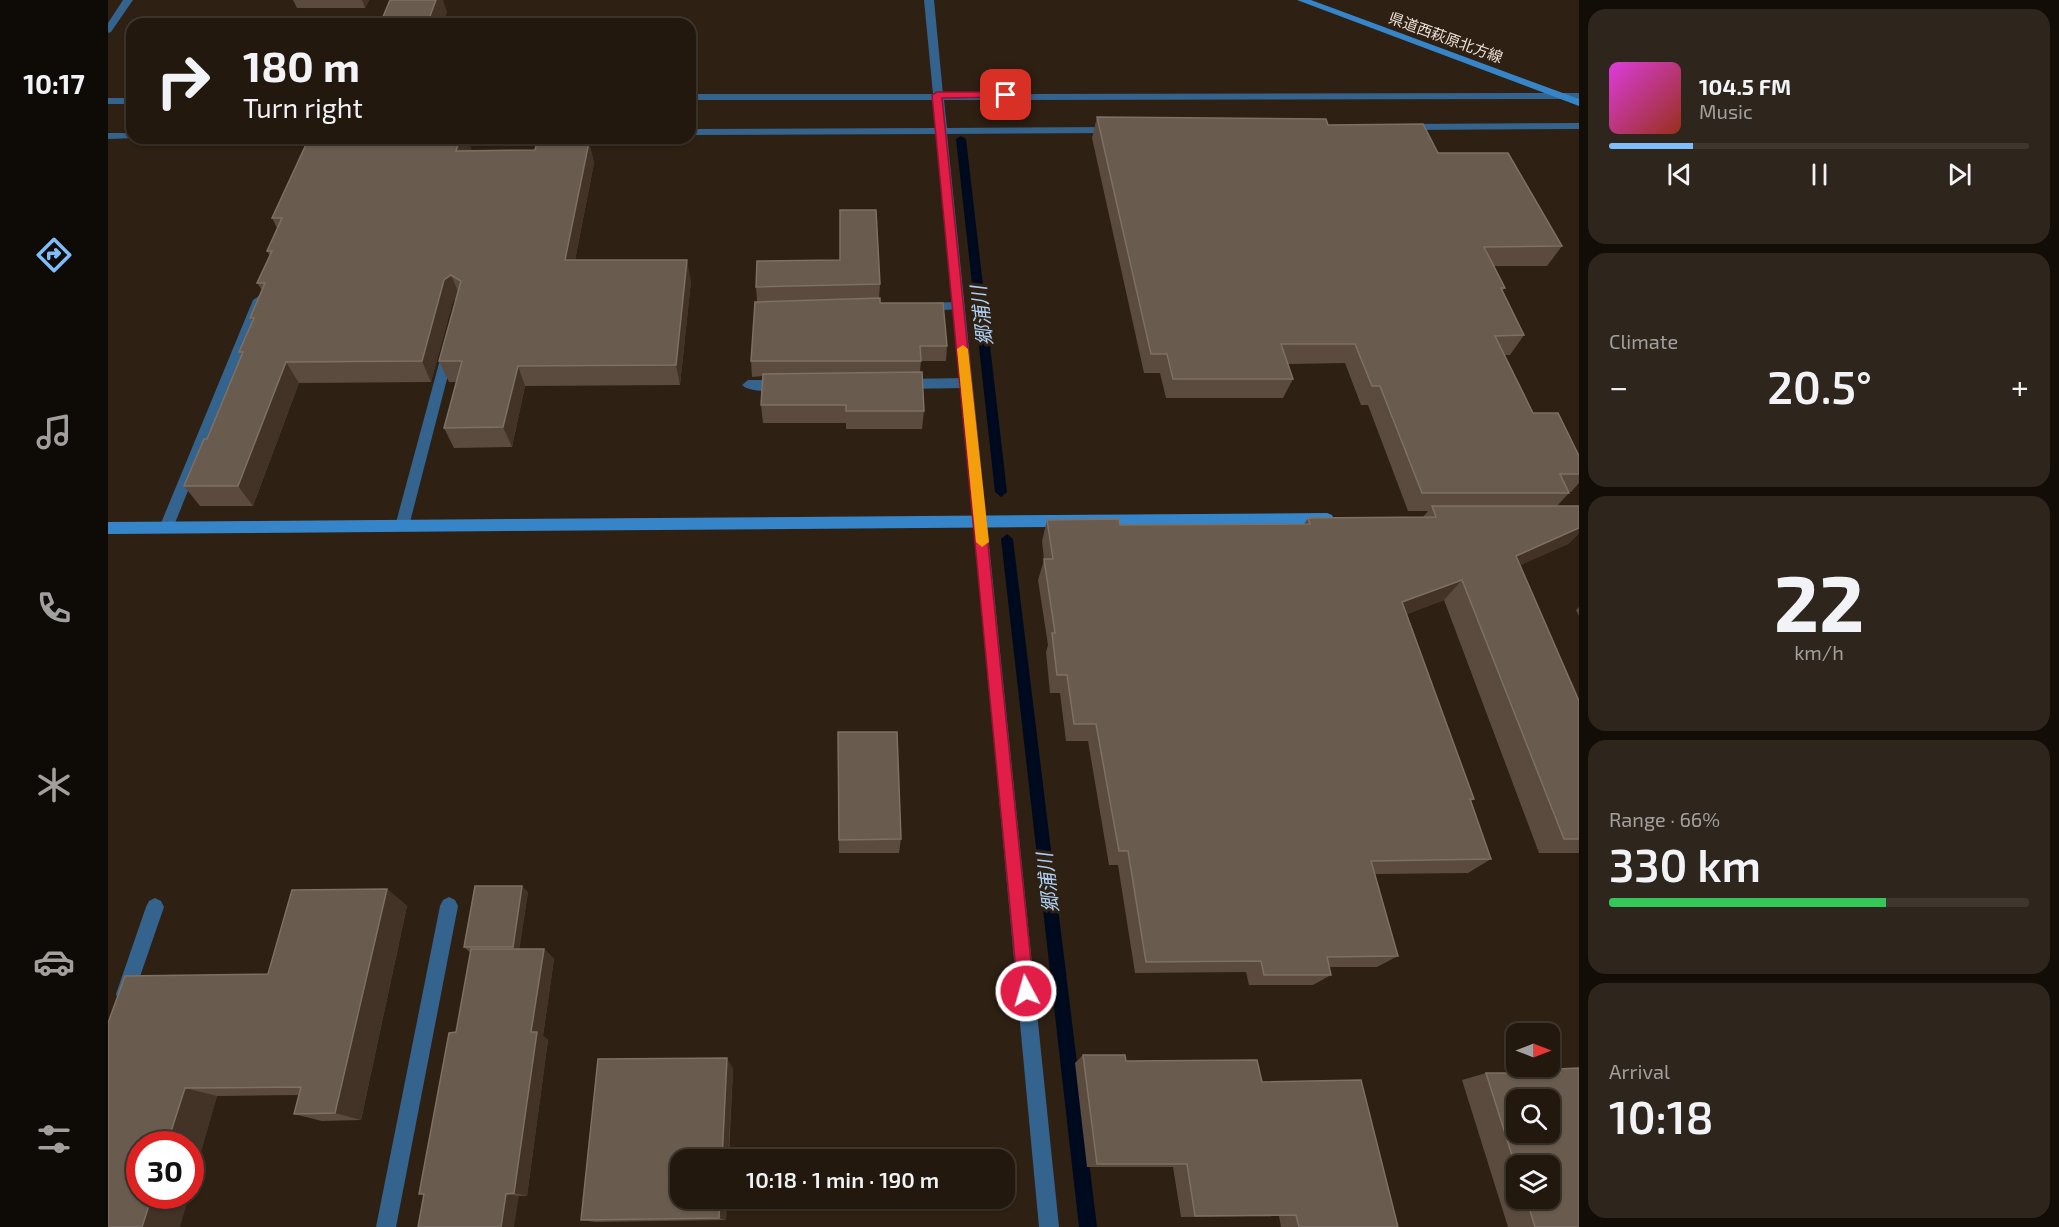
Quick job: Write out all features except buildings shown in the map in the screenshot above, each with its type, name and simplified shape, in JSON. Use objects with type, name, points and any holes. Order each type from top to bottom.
[{"type":"street","points":[[108,30],[128,0]]},
{"type":"street","points":[[929,0],[940,131],[1049,1227]]},
{"type":"street","name":"県道西萩原北方線","points":[[1302,0],[1579,103]]},
{"type":"street","points":[[696,97],[1579,96]]},
{"type":"street","points":[[108,101],[126,101]]},
{"type":"street","points":[[1390,127],[1579,126]]},
{"type":"street","points":[[696,132],[1130,129]]},
{"type":"street","points":[[108,136],[126,136]]},
{"type":"street","points":[[166,528],[264,287]]},
{"type":"street","points":[[912,307],[958,306]]},
{"type":"street","points":[[402,526],[452,336]]},
{"type":"street","points":[[886,384],[966,383]]},
{"type":"street","points":[[748,385],[794,385]]},
{"type":"street","points":[[108,528],[1340,519]]},
{"type":"street","points":[[386,1227],[449,906]]},
{"type":"street","points":[[119,1013],[155,907]]},
{"type":"waterway","name":"郷浦川","points":[[961,139],[1001,492]]},
{"type":"waterway","name":"郷浦川","points":[[1007,539],[1088,1227]]},
{"type":"slow traffic","points":[[963,349],[982,542]]},
{"type":"route","points":[[1006,95],[937,95],[1026,991]]}]
